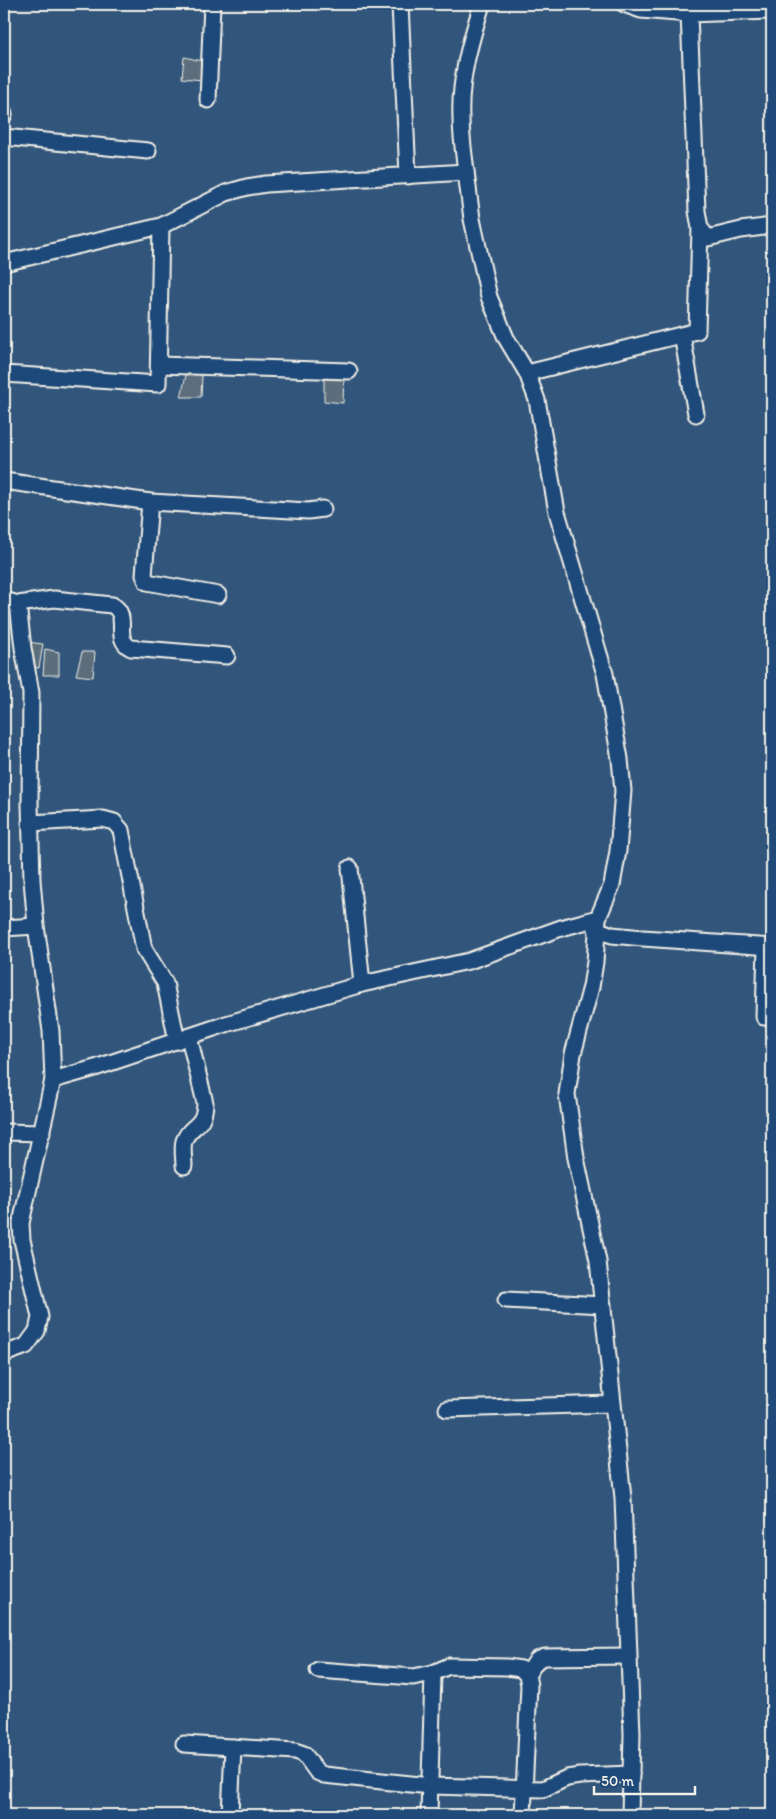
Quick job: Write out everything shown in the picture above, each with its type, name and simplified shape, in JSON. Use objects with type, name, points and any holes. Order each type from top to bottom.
[{"type":"street","points":[[208,100],[212,4]]},
{"type":"street","points":[[400,4],[408,176]]},
{"type":"street","points":[[482,4],[472,37],[463,85],[461,116],[472,219],[489,297],[506,338],[527,373],[537,400],[557,512],[605,674],[624,791],[618,851],[612,885],[597,924],[598,944],[596,962],[583,1022],[573,1054],[567,1094],[580,1175],[595,1242],[623,1498],[632,1734],[630,1815]]},
{"type":"street","points":[[624,4],[641,10],[689,14],[772,11]]},
{"type":"street","points":[[527,373],[697,331],[700,228],[697,211],[689,14]]},
{"type":"street","points":[[4,137],[148,151]]},
{"type":"street","points":[[4,263],[63,251],[161,226],[226,193],[247,187],[266,184],[466,172]]},
{"type":"street","points":[[4,374],[158,384],[161,226]]},
{"type":"street","points":[[700,228],[708,238],[741,230],[772,226]]},
{"type":"street","points":[[682,335],[696,414]]},
{"type":"street","points":[[159,365],[349,371]]},
{"type":"street","points":[[4,480],[150,502],[308,511],[322,509]]},
{"type":"street","points":[[150,502],[144,575],[147,582],[218,594]]},
{"type":"street","points":[[4,1354],[26,1346],[37,1331],[40,1317],[22,1240],[20,1223],[53,1080],[51,1031],[36,926],[32,880],[30,823],[31,693],[23,648],[11,602],[54,598],[112,605],[118,608],[121,613],[122,640],[126,646],[227,656]]},
{"type":"street","points":[[30,823],[102,819],[114,822],[121,830],[144,949],[164,983],[205,1103],[202,1122],[190,1132],[184,1142],[184,1166]]},
{"type":"street","points":[[350,868],[362,984]]},
{"type":"street","points":[[53,1080],[95,1068],[226,1024],[362,984],[469,961],[561,928],[597,924],[612,934],[769,947],[764,1017],[772,1017]]},
{"type":"street","points":[[4,928],[36,926]]},
{"type":"street","points":[[4,1132],[42,1133]]},
{"type":"street","points":[[506,1300],[603,1305]]},
{"type":"street","points":[[447,1409],[612,1404]]},
{"type":"street","points":[[527,1675],[537,1660],[545,1657],[628,1656]]},
{"type":"street","points":[[318,1670],[412,1677],[433,1673],[448,1666],[521,1669],[527,1675],[529,1685],[526,1789],[523,1815]]},
{"type":"street","points":[[429,1815],[433,1673]]},
{"type":"street","points":[[184,1744],[304,1754],[317,1772],[324,1775],[430,1786],[543,1789],[567,1778],[631,1774]]},
{"type":"street","points":[[230,1815],[233,1747]]},
{"type":"building","points":[[184,57],[202,61],[202,80],[182,78]]},
{"type":"building","points":[[187,371],[202,375],[201,397],[181,397]]},
{"type":"building","points":[[324,376],[344,377],[343,403],[324,401]]},
{"type":"building","points":[[27,642],[43,644],[39,668],[31,667]]},
{"type":"building","points":[[45,649],[59,652],[59,675],[43,675]]},
{"type":"building","points":[[82,652],[95,652],[93,677],[76,675]]}]
